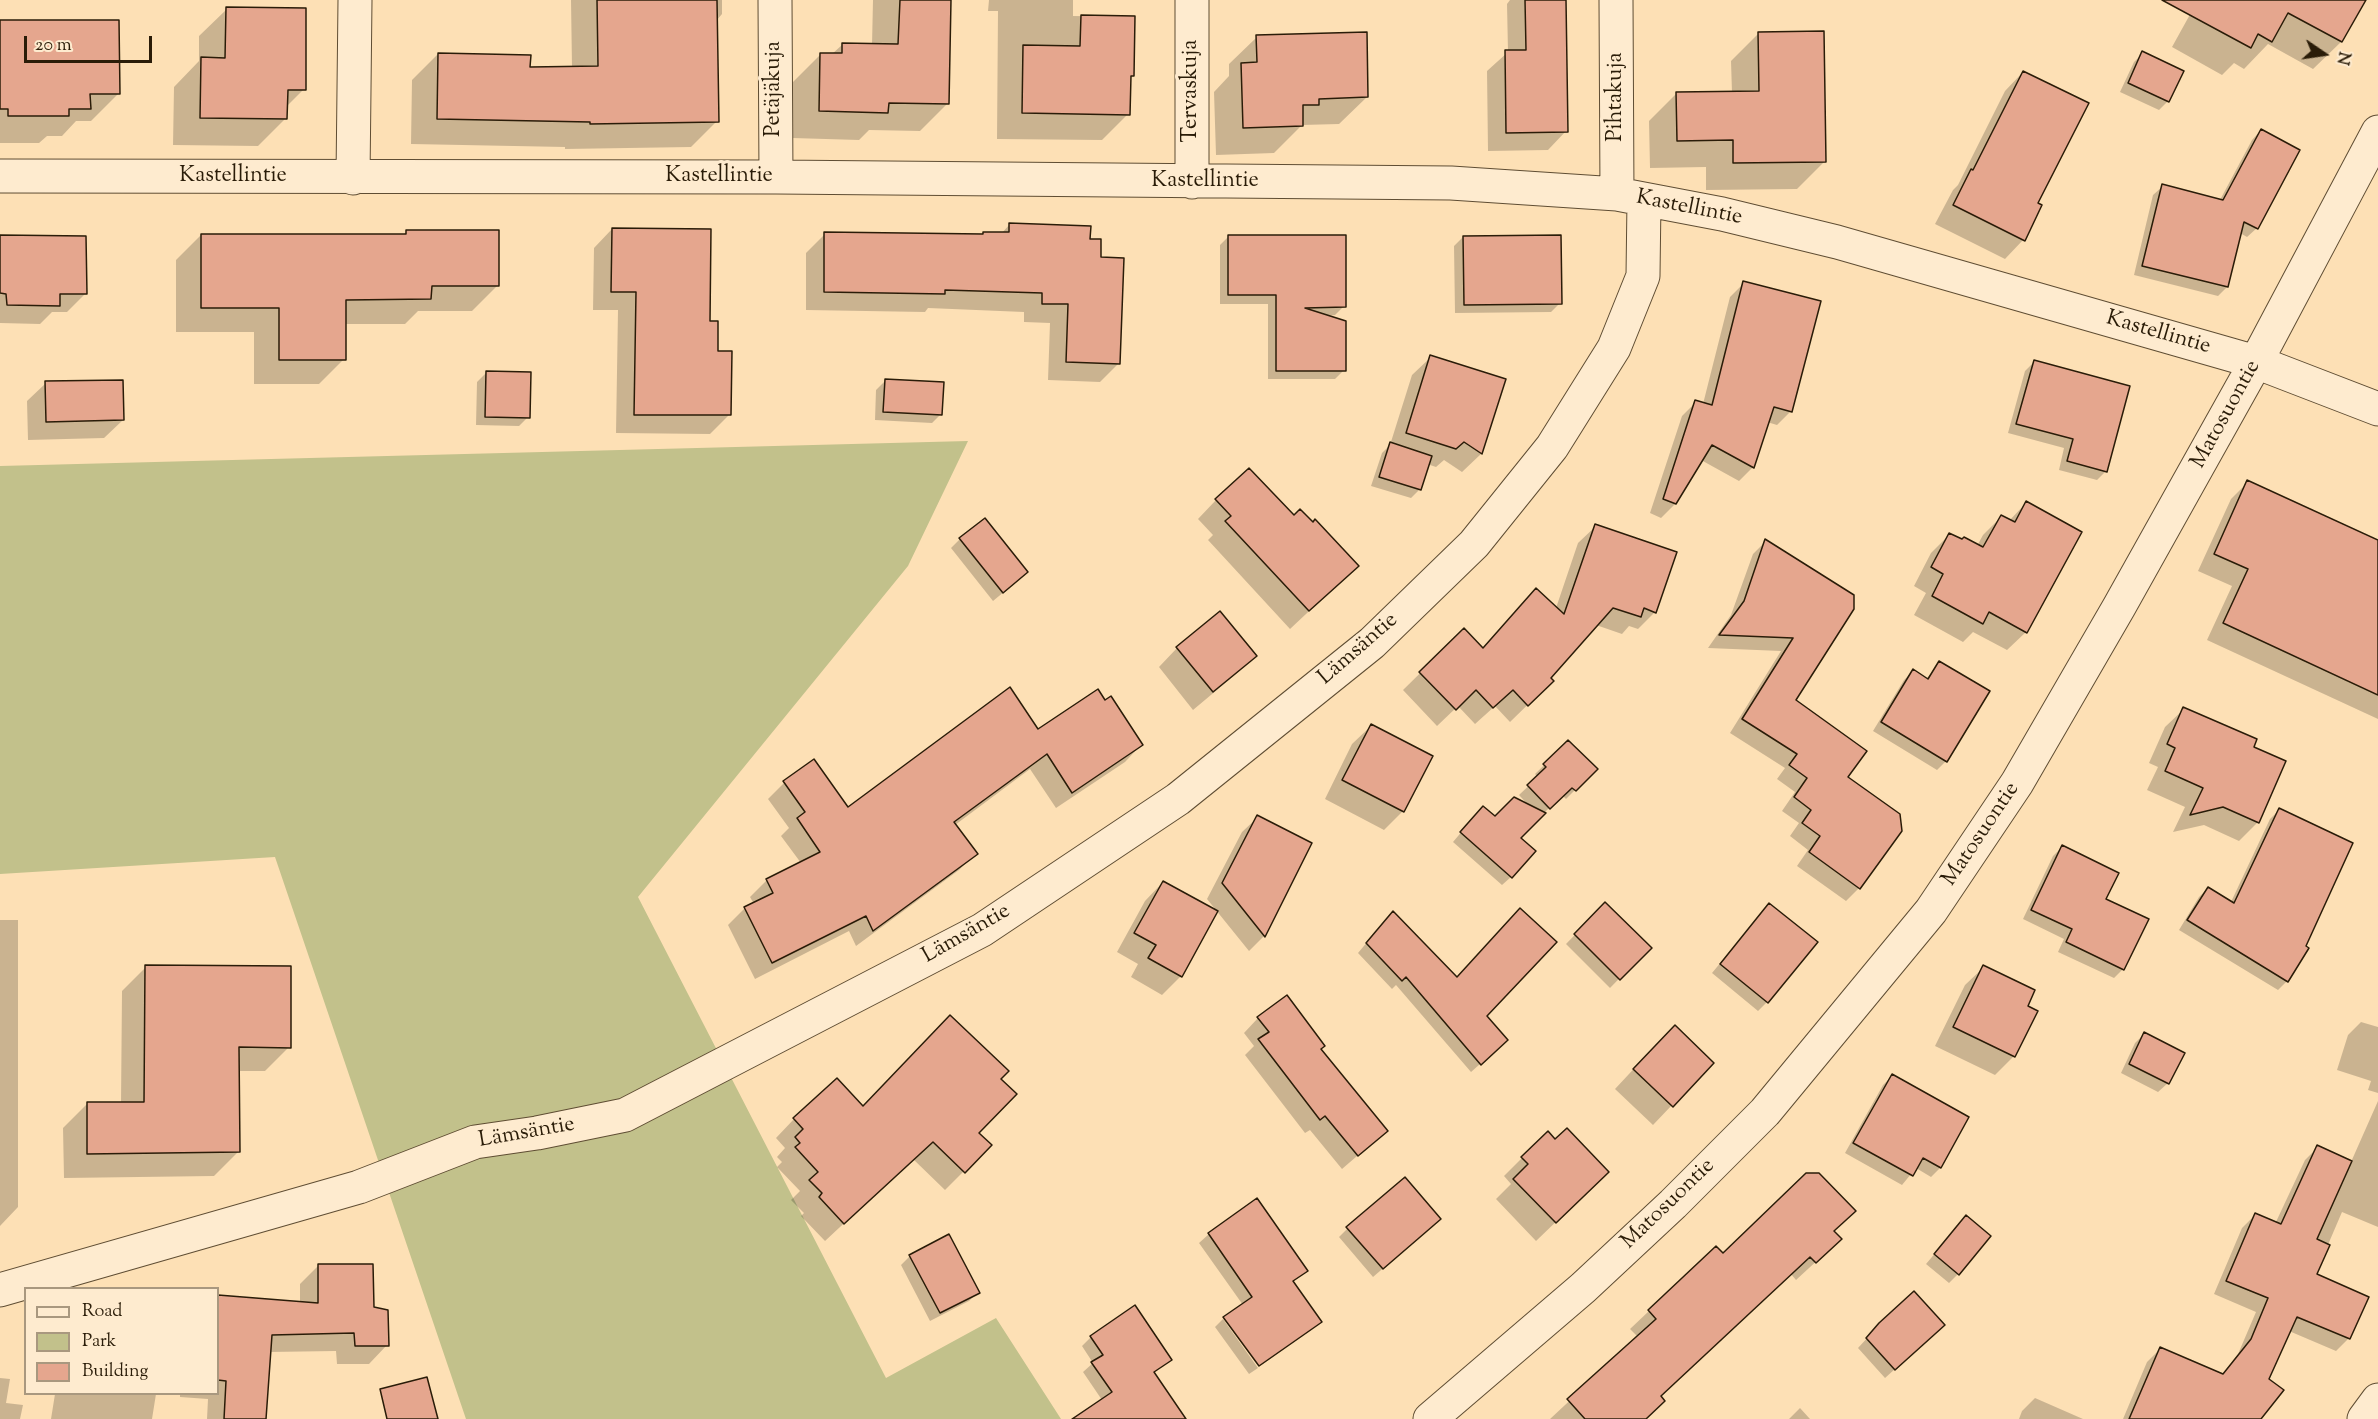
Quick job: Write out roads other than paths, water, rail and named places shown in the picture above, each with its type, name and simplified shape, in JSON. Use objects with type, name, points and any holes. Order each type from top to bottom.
[{"type":"street","points":[[353,178],[355,0]]},
{"type":"street","name":"Petäjäkuja","points":[[775,0],[776,177]]},
{"type":"street","name":"Tervaskuja","points":[[1192,0],[1192,182]]},
{"type":"street","name":"Pihtakuja","points":[[1616,0],[1631,197]]},
{"type":"street","name":"Matosuontie","points":[[1430,1419],[1582,1288],[1673,1204],[1765,1112],[1931,911],[2017,783],[2131,586],[2256,362],[2378,132]]},
{"type":"street","name":"Kastellintie","points":[[0,176],[776,177],[1451,183],[1631,197],[1722,214],[1837,242],[2256,362],[2378,409]]},
{"type":"street","name":"Lämsäntie","points":[[0,1290],[359,1187],[475,1142],[537,1133],[625,1115],[991,924],[1187,792],[1372,643],[1473,544],[1552,447],[1614,348],[1643,276],[1631,197]]},
{"type":"street","points":[[2364,1419],[2378,1400]]}]
